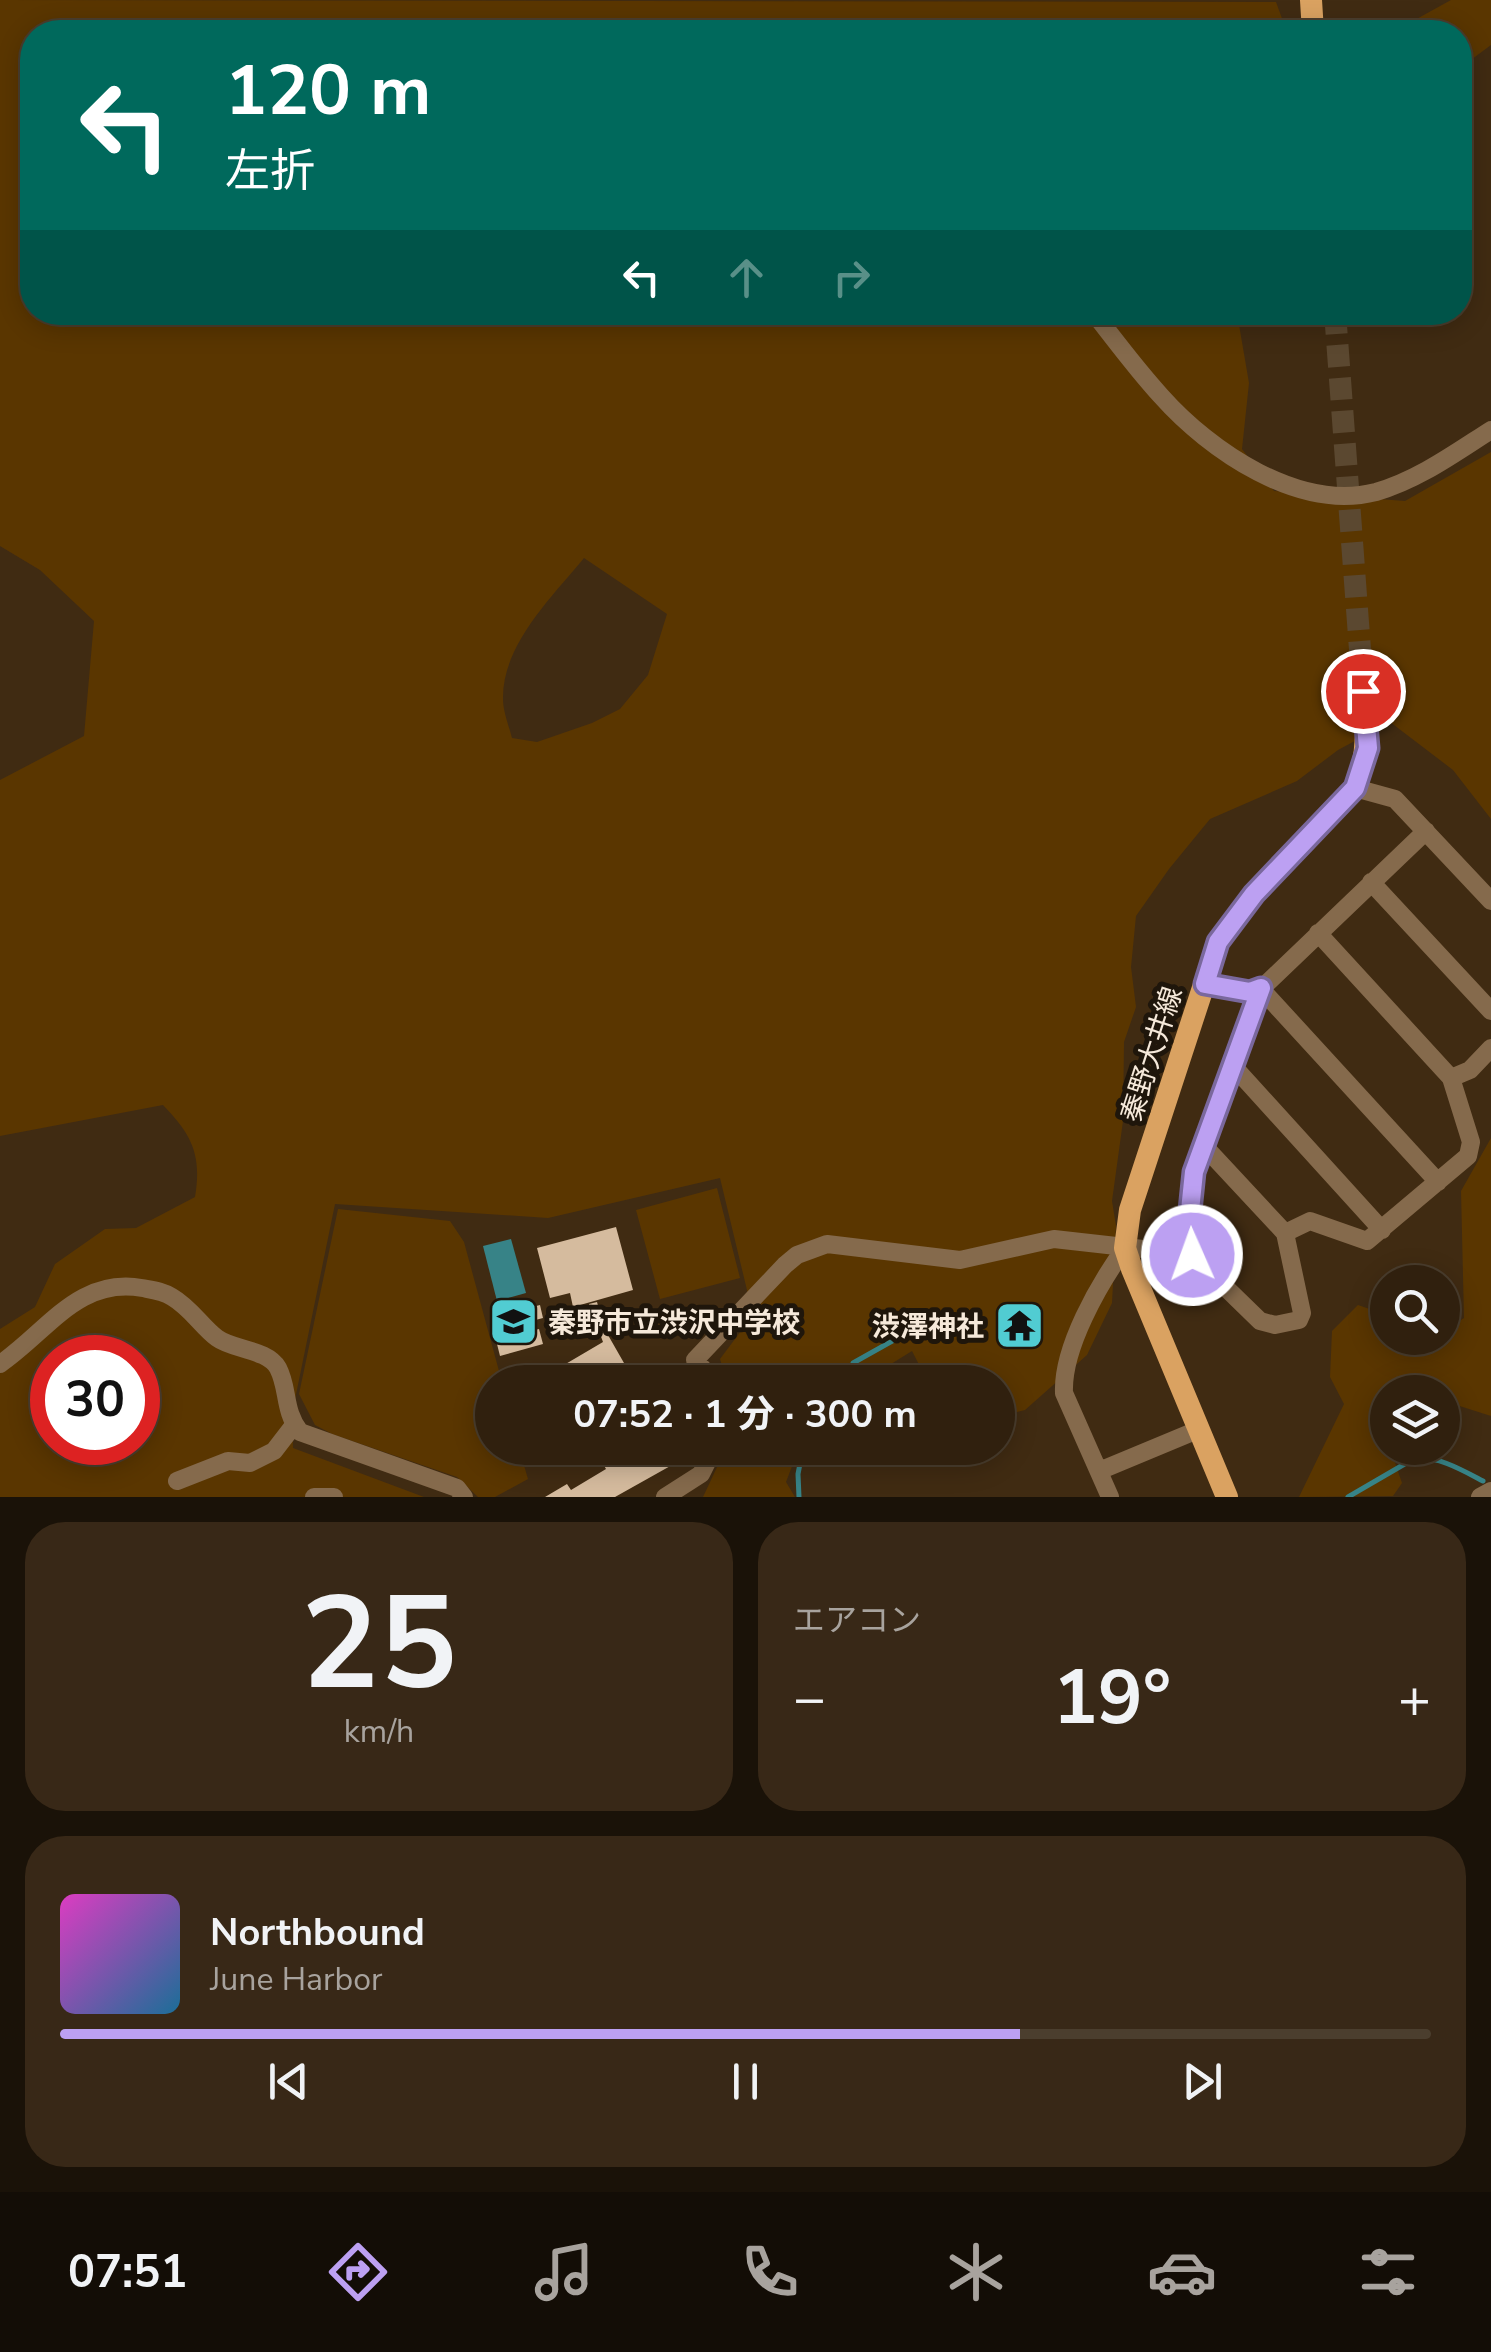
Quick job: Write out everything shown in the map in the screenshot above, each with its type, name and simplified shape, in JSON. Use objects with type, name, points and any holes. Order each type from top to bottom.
[{"type":"main road","name":"秦野大井線","points":[[1125,1248],[1130,1210],[1218,942],[1254,894],[1355,788],[1368,748],[1361,662]]},
{"type":"main road","points":[[1125,1248],[1227,1497]]},
{"type":"street","points":[[1103,325],[1160,396],[1187,422],[1272,478],[1304,490],[1354,495],[1378,491],[1422,472],[1491,430]]},
{"type":"street","points":[[1355,788],[1396,800],[1491,900]]},
{"type":"street","points":[[1205,984],[1250,992],[1261,988],[1426,830]]},
{"type":"street","points":[[1371,882],[1491,1011]]},
{"type":"street","points":[[1285,1233],[1310,1221],[1367,1242],[1468,1156],[1471,1142],[1451,1078],[1318,933]]},
{"type":"street","points":[[1204,1146],[1285,1233],[1302,1313],[1298,1320],[1274,1325],[1260,1321],[1186,1249],[1194,1172],[1261,988]]},
{"type":"street","points":[[1261,988],[1438,1182]]},
{"type":"street","points":[[1451,1078],[1470,1070],[1491,1048]]},
{"type":"street","points":[[1234,1067],[1382,1230]]},
{"type":"street","points":[[700,1365],[695,1360],[786,1264],[812,1248],[842,1244],[960,1260],[1054,1240],[1143,1249],[1174,1262],[1192,1255]]},
{"type":"street","points":[[1110,1497],[1064,1393],[1064,1382],[1068,1360],[1105,1276],[1125,1248]]},
{"type":"street","points":[[0,1364],[88,1293],[123,1285],[158,1291],[200,1318],[216,1338],[268,1358],[278,1367],[288,1418],[300,1432],[457,1488],[464,1497]]},
{"type":"street","points":[[177,1481],[228,1461],[250,1462],[274,1451],[294,1425]]},
{"type":"street","points":[[1099,1471],[1200,1429]]},
{"type":"street","points":[[665,1497],[700,1474],[705,1465]]},
{"type":"street","points":[[1480,1497],[1491,1491]]},
{"type":"street","points":[[314,1497],[334,1497]]},
{"type":"shaded area","points":[[0,0],[1276,2],[1283,20],[20,20],[20,325],[1239,325],[1249,383],[1242,449],[1274,491],[1405,501],[1491,452],[1491,819],[1453,770],[1390,722],[1338,750],[1297,781],[1210,819],[1169,869],[1136,916],[1131,967],[1136,1007],[1124,1042],[1123,1121],[1112,1201],[1116,1226],[1112,1303],[1087,1355],[1025,1410],[1015,1413],[1015,1365],[919,1365],[912,1351],[889,1365],[722,1365],[720,1359],[753,1315],[720,1178],[548,1218],[335,1204],[292,1414],[293,1448],[424,1497],[0,1497],[0,1329],[35,1307],[55,1264],[105,1229],[136,1228],[195,1197],[196,1157],[188,1136],[163,1105],[0,1136],[0,780],[84,736],[94,621],[40,570],[0,546]],"holes":[[[584,558],[667,614],[648,675],[620,709],[592,723],[537,742],[512,738],[503,699],[511,660],[531,623]]]},
{"type":"shaded area","points":[[1451,0],[1491,0],[1491,45],[1472,59],[1472,20],[1415,20]]},
{"type":"shaded area","points":[[1491,1138],[1491,1416],[1460,1406],[1460,1375],[1370,1375],[1370,1465],[1396,1465],[1402,1483],[1393,1496],[1299,1497],[1344,1404],[1330,1377],[1332,1331],[1358,1305],[1370,1309],[1370,1355],[1460,1355],[1460,1320],[1464,1318],[1461,1191]]},
{"type":"shaded area","points":[[717,1188],[740,1278],[660,1299],[636,1210]]},
{"type":"shaded area","points":[[338,1209],[450,1221],[464,1242],[497,1365],[475,1365],[475,1465],[524,1465],[528,1479],[495,1497],[478,1497],[457,1477],[315,1425],[299,1394]]},
{"type":"shaded area","points":[[718,1465],[792,1465],[786,1482],[795,1497],[703,1497]]},
{"type":"water","points":[[511,1239],[526,1293],[497,1301],[483,1246]]},
{"type":"building","points":[[616,1227],[633,1290],[573,1307],[570,1293],[550,1298],[537,1248]]},
{"type":"building","points":[[597,1302],[604,1328],[625,1365],[564,1365],[603,1342],[589,1304]]},
{"type":"building","points":[[540,1305],[543,1318],[505,1328],[501,1315]]},
{"type":"building","name":"渋澤神社","points":[[1028,1311],[1036,1328],[1026,1333],[1028,1338],[1007,1344],[1002,1324]]},
{"type":"building","points":[[539,1329],[543,1344],[500,1356],[495,1336]]},
{"type":"building","points":[[604,1465],[672,1465],[615,1497],[545,1497],[567,1484],[571,1490],[606,1469]]},
{"type":"waterway","points":[[853,1365],[894,1340]]},
{"type":"waterway","points":[[1348,1497],[1415,1458],[1441,1461],[1483,1481]]},
{"type":"waterway","points":[[799,1497],[800,1465]]},
{"type":"tunnel","points":[[1336,325],[1361,663]]},
{"type":"place","name":"秦野市立渋沢中学校","points":[[513,1322]]},
{"type":"place","name":"渋澤神社","points":[[1019,1326]]},
{"type":"route","points":[[1192,1255],[1186,1249],[1194,1172],[1261,988],[1250,992],[1205,984],[1218,942],[1254,894],[1355,788],[1368,748],[1363,691]]}]
